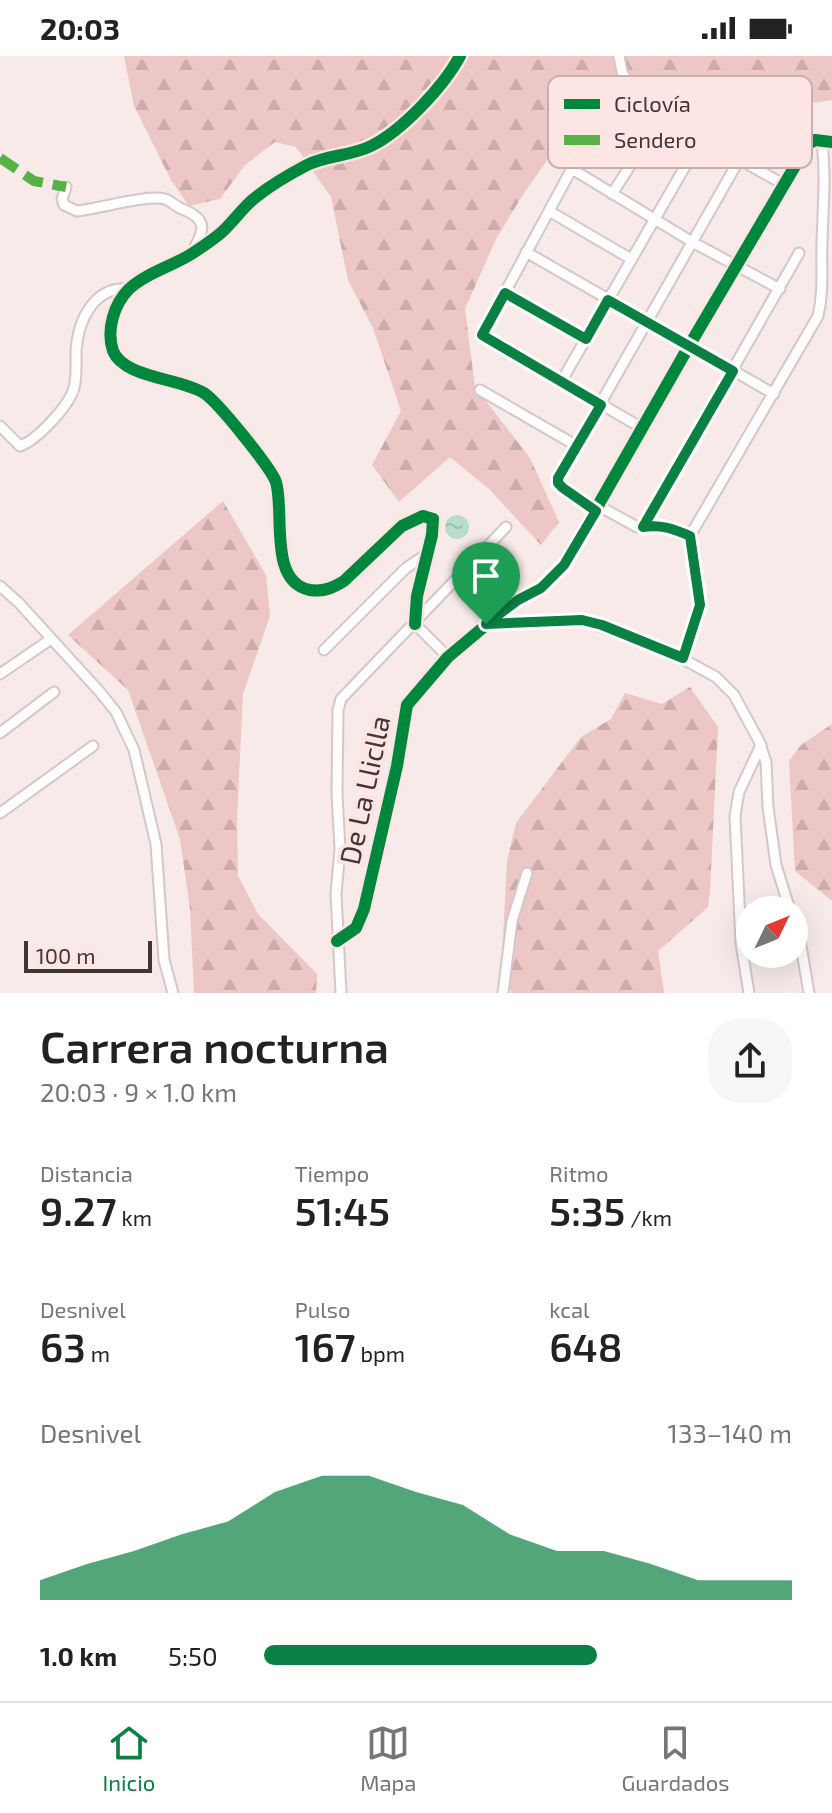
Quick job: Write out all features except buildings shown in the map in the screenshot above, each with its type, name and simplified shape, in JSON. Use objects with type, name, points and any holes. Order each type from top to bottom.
[{"type":"street","points":[[415,624],[420,579],[434,523],[428,516],[402,526],[334,587],[323,591],[301,588],[289,576],[281,557],[280,499],[273,475],[264,462],[206,395],[190,386],[129,368],[114,353],[110,336],[112,319],[129,289],[190,255],[221,233],[256,197],[308,165],[371,147],[422,105],[460,56]]},
{"type":"street","points":[[619,56],[624,76]]},
{"type":"street","points":[[683,658],[700,605],[690,536],[818,316],[828,291],[827,142]]},
{"type":"street","points":[[612,194],[629,168]]},
{"type":"street","points":[[561,382],[683,168]]},
{"type":"street","points":[[690,536],[669,527],[637,527],[598,508],[558,483],[558,478],[735,168]]},
{"type":"street","points":[[754,168],[783,184]]},
{"type":"street","name":"De La Lliclla","points":[[337,941],[356,928],[364,909],[397,766],[407,705],[448,657],[518,600],[541,588],[564,565],[793,168]]},
{"type":"street","points":[[642,428],[482,335],[572,169],[694,243],[780,289]]},
{"type":"street","points":[[66,187],[62,199],[64,205],[77,211],[162,198],[188,210],[198,216],[203,227],[190,255]]},
{"type":"street","points":[[549,211],[631,259]]},
{"type":"street","points":[[526,252],[774,394]]},
{"type":"street","points":[[643,527],[799,253]]},
{"type":"street","points":[[0,426],[20,446],[30,443],[37,436],[65,404],[74,388],[76,347],[90,309],[100,295],[115,288],[129,289]]},
{"type":"street","points":[[505,293],[586,339]]},
{"type":"street","points":[[480,390],[577,446]]},
{"type":"street","points":[[341,993],[336,894],[340,849],[337,794],[338,710],[341,699],[506,527]]},
{"type":"street","points":[[324,650],[406,568],[427,554]]},
{"type":"street","points":[[406,568],[414,570],[420,579]]},
{"type":"street","points":[[0,586],[19,603],[116,712],[134,750],[156,844],[162,897],[162,939],[173,993]]},
{"type":"street","points":[[486,624],[582,620],[683,658],[716,677],[734,695],[761,745],[766,762],[776,865],[786,896]]},
{"type":"street","points":[[415,624],[448,657]]},
{"type":"street","points":[[0,674],[51,639]]},
{"type":"street","points":[[0,733],[54,692]]},
{"type":"street","points":[[742,896],[735,816],[739,792],[761,745]]},
{"type":"street","points":[[0,813],[93,746]]},
{"type":"street","points":[[503,993],[512,921],[527,873]]},
{"type":"street","points":[[748,968],[749,993]]},
{"type":"street","points":[[803,968],[809,993]]},
{"type":"green space","points":[[124,56],[832,56],[832,100],[812,103],[812,76],[548,76],[548,159],[495,241],[465,309],[475,387],[530,458],[559,522],[541,545],[489,489],[450,457],[399,502],[372,465],[401,411],[373,328],[348,280],[331,197],[296,147],[275,142],[245,165],[220,199],[189,206],[171,180],[134,106]]},
{"type":"green space","points":[[223,501],[266,575],[270,616],[243,694],[237,818],[238,876],[258,914],[317,974],[316,993],[194,993],[190,909],[180,839],[128,690],[68,635]]},
{"type":"green space","points":[[690,687],[718,727],[710,892],[708,907],[658,951],[664,993],[512,993],[501,976],[507,861],[516,823],[581,737],[611,719],[625,693],[662,704]]},
{"type":"green space","points":[[832,724],[832,901],[795,871],[789,761],[801,745]]},
{"type":"water","points":[[457,515],[465,519],[469,527],[465,535],[457,539],[449,535],[445,527],[449,519]]},
{"type":"marked path","points":[[0,158],[34,181],[66,187]]},
{"type":"cycle path","points":[[415,624],[417,596],[433,519],[423,516],[402,526],[336,586],[310,590],[297,584],[288,574],[283,560],[276,482],[265,463],[232,421],[204,393],[128,367],[113,351],[110,335],[116,310],[129,289],[143,278],[185,258],[211,241],[251,201],[287,176],[323,159],[371,146],[396,130],[433,94],[460,56]]},
{"type":"cycle path","points":[[812,142],[832,142]]},
{"type":"cycle path","points":[[337,941],[356,928],[364,909],[397,766],[407,705],[448,657],[504,610],[541,588],[564,565],[794,168]]},
{"type":"route","points":[[505,293],[586,339],[608,300],[733,371],[643,527],[669,527],[690,536],[700,605],[683,658],[582,620],[486,624],[518,600],[541,588],[564,565],[596,511],[563,488],[558,478],[601,405],[482,335],[505,293]]}]
